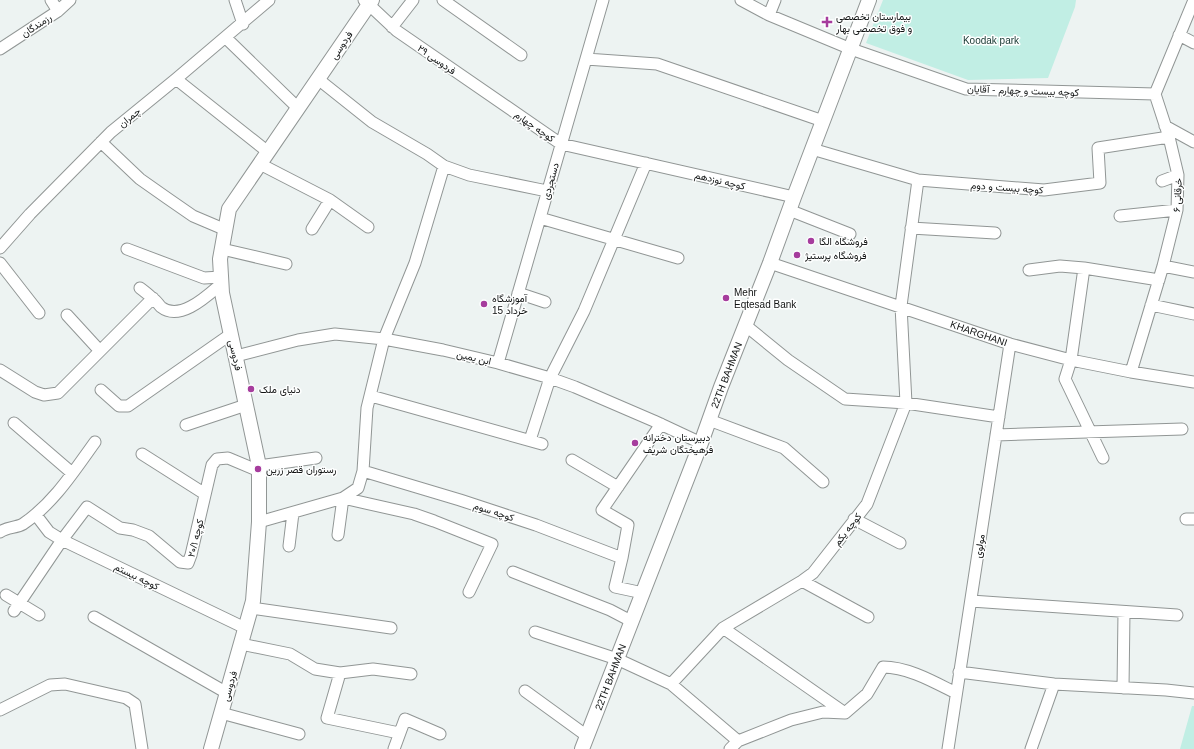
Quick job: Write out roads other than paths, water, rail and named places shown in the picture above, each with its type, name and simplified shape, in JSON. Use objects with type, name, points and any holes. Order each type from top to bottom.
[{"type":"main road","name":"22TH BAHMAN","points":[[582,749],[770,263],[869,0]]},
{"type":"main road","name":"فردوسی","points":[[211,749],[253,601],[259,522],[259,469],[222,294],[220,259],[229,209],[318,79],[368,2]]},
{"type":"street","points":[[51,0],[58,11]]},
{"type":"street","name":"رزمندگان","points":[[0,49],[58,11],[70,0]]},
{"type":"street","points":[[235,0],[243,24]]},
{"type":"street","name":"چمران","points":[[0,248],[30,214],[115,128],[243,24],[269,0]]},
{"type":"street","points":[[392,27],[413,0]]},
{"type":"street","points":[[443,0],[521,55]]},
{"type":"street","name":"دستجردی","points":[[498,363],[603,0]]},
{"type":"street","name":"کوچه بیست و چهارم - آقایان","points":[[741,0],[769,15],[851,49],[966,89],[1155,94]]},
{"type":"street","points":[[769,15],[775,0]]},
{"type":"street","points":[[1155,94],[1194,0]]},
{"type":"street","name":"فردوسی ۲۹","points":[[368,2],[392,27],[510,109]]},
{"type":"street","points":[[1179,35],[1194,43]]},
{"type":"street","points":[[226,38],[298,108]]},
{"type":"street","points":[[586,59],[657,64],[823,121]]},
{"type":"street","points":[[176,79],[268,152]]},
{"type":"street","points":[[318,79],[372,122],[427,154],[444,166],[469,175],[547,192]]},
{"type":"street","name":"خرقانی ۶","points":[[1131,372],[1163,266],[1177,210],[1178,175],[1169,137],[1155,94]]},
{"type":"street","name":"کوچه چهارم","points":[[510,109],[561,144]]},
{"type":"street","points":[[1165,126],[1194,142]]},
{"type":"street","name":"کوچه بیست و دوم","points":[[812,149],[918,180],[1044,190],[1100,183],[1098,148],[1169,137]]},
{"type":"street","points":[[101,142],[140,179],[194,216],[226,230]]},
{"type":"street","name":"کوچه نوزدهم","points":[[561,144],[794,197]]},
{"type":"street","points":[[530,440],[550,378],[584,311],[646,163]]},
{"type":"street","points":[[260,164],[330,200],[368,227]]},
{"type":"street","points":[[259,522],[343,498],[358,488],[364,471],[367,408],[384,339],[415,263],[444,166]]},
{"type":"street","points":[[1162,181],[1178,175]]},
{"type":"street","name":"کوچه یکم","points":[[671,684],[723,628],[813,573],[867,504],[906,403],[901,306],[918,180]]},
{"type":"street","points":[[312,229],[330,200]]},
{"type":"street","points":[[789,210],[850,234]]},
{"type":"street","points":[[1120,216],[1177,210]]},
{"type":"street","points":[[540,218],[678,258]]},
{"type":"street","points":[[911,228],[995,233]]},
{"type":"street","points":[[127,249],[204,278],[221,281]]},
{"type":"street","points":[[222,249],[286,264]]},
{"type":"street","name":"KHARGHANI","points":[[770,263],[1010,344],[1071,360],[1131,372],[1194,382]]},
{"type":"street","points":[[0,264],[39,313]]},
{"type":"street","points":[[1029,270],[1060,266],[1084,268],[1159,280]]},
{"type":"street","points":[[1163,266],[1194,272]]},
{"type":"street","points":[[1084,268],[1071,360],[1065,379],[1103,458]]},
{"type":"street","points":[[140,288],[153,298],[162,308],[173,312],[196,305],[221,281]]},
{"type":"street","points":[[518,293],[545,302]]},
{"type":"street","points":[[0,370],[35,392],[44,395],[58,393],[153,298]]},
{"type":"street","points":[[1151,305],[1194,314]]},
{"type":"street","points":[[67,315],[100,351]]},
{"type":"street","points":[[745,325],[788,360],[844,399],[906,403],[999,417]]},
{"type":"street","points":[[101,390],[119,406],[128,406],[231,334]]},
{"type":"street","name":"ابن یمین","points":[[236,356],[298,340],[335,334],[384,339],[443,350],[498,363],[550,378],[575,387],[701,442]]},
{"type":"street","name":"مولوی","points":[[948,749],[1010,344]]},
{"type":"street","points":[[371,396],[542,444]]},
{"type":"street","points":[[186,424],[246,405]]},
{"type":"street","points":[[709,420],[784,448],[823,482]]},
{"type":"street","points":[[14,423],[72,474]]},
{"type":"street","points":[[643,593],[615,588],[628,525],[602,510],[661,424]]},
{"type":"street","points":[[996,434],[1182,429]]},
{"type":"street","points":[[0,532],[21,525],[36,515],[51,501],[95,442]]},
{"type":"street","points":[[142,454],[205,494]]},
{"type":"street","name":"کوچه ۲۰/۱","points":[[16,607],[62,540],[87,507],[120,528],[133,530],[149,536],[180,562],[188,563],[212,465],[217,459],[228,458],[259,469]]},
{"type":"street","points":[[259,469],[316,458]]},
{"type":"street","points":[[572,460],[618,487]]},
{"type":"street","name":"کوچه سوم","points":[[364,471],[536,524],[622,558]]},
{"type":"street","points":[[338,535],[343,498]]},
{"type":"street","points":[[343,498],[414,514],[492,544],[468,592]]},
{"type":"street","points":[[289,546],[293,513]]},
{"type":"street","name":"کوچه بیستم","points":[[36,515],[49,532],[62,540],[245,628]]},
{"type":"street","points":[[854,519],[900,543]]},
{"type":"street","points":[[513,572],[610,610],[631,621]]},
{"type":"street","points":[[802,581],[868,616]]},
{"type":"street","points":[[6,595],[16,607],[39,615]]},
{"type":"street","points":[[971,601],[1176,615]]},
{"type":"street","points":[[251,608],[391,628]]},
{"type":"street","points":[[1123,688],[1124,612]]},
{"type":"street","points":[[94,617],[227,693]]},
{"type":"street","points":[[723,628],[845,713]]},
{"type":"street","points":[[534,632],[617,659],[671,684],[738,740]]},
{"type":"street","points":[[241,644],[290,654],[315,669],[340,673],[373,669],[411,674]]},
{"type":"street","points":[[730,749],[738,740],[791,720],[823,712],[845,713],[867,694],[883,667],[893,667],[922,677],[956,692]]},
{"type":"street","points":[[959,672],[1054,684],[1193,692]]},
{"type":"street","points":[[340,673],[327,718],[399,733]]},
{"type":"street","points":[[0,710],[50,685],[65,684],[126,698],[135,704],[142,749]]},
{"type":"street","points":[[1031,749],[1054,684]]},
{"type":"street","points":[[525,691],[587,736]]},
{"type":"street","points":[[221,713],[299,734]]},
{"type":"street","points":[[394,749],[405,719],[440,734]]},
{"type":"place","name":"بیمارستان تخصصی و فوق تخصصی بهار","points":[[827,22]]},
{"type":"place","name":"فروشگاه الگا","points":[[811,241]]},
{"type":"place","name":"فروشگاه پرستيژ","points":[[797,255]]},
{"type":"place","name":"Mehr Eqtesad Bank","points":[[726,298]]},
{"type":"place","name":"آموزشگاه 15 خرداد","points":[[484,304]]},
{"type":"place","name":"دنیای ملک","points":[[251,389]]},
{"type":"place","name":"دبیرستان دخترانه فرهیختگان شریف","points":[[635,443]]},
{"type":"place","name":"رستوران قصر زرین","points":[[258,469]]},
{"type":"park label","name":"Koodak park","points":[[991,40]]}]
